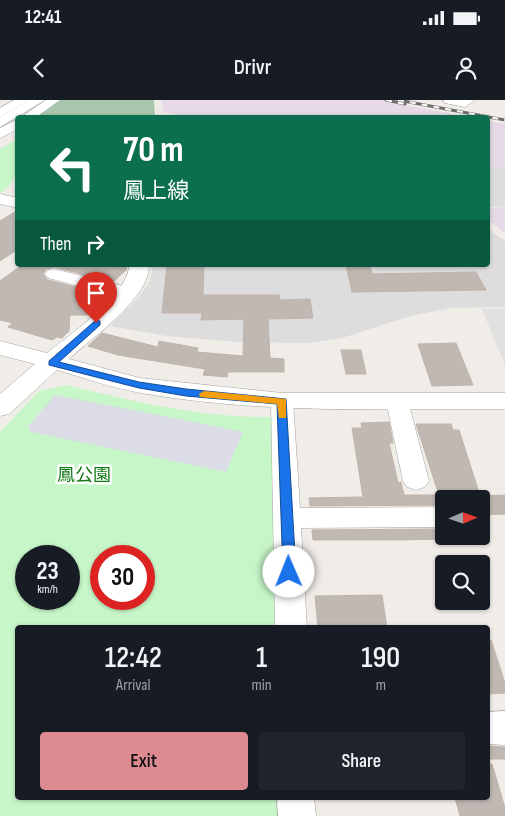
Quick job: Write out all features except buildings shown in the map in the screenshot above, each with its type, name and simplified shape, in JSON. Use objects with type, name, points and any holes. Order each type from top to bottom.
[{"type":"street","points":[[0,113],[23,100]]},
{"type":"street","points":[[0,123],[38,100]]},
{"type":"street","points":[[31,115],[54,100]]},
{"type":"street","points":[[449,100],[465,103],[469,100]]},
{"type":"street","points":[[0,134],[15,125]]},
{"type":"street","points":[[0,199],[15,202]]},
{"type":"street","points":[[0,408],[128,293],[139,274],[139,267]]},
{"type":"street","points":[[56,272],[128,293]]},
{"type":"street","points":[[0,348],[139,385],[186,392],[282,401],[504,403]]},
{"type":"street","points":[[282,401],[291,625]]},
{"type":"street","points":[[397,401],[416,481]]},
{"type":"street","points":[[288,518],[435,518]]},
{"type":"street","points":[[490,728],[505,728]]},
{"type":"street","points":[[296,800],[297,816]]},
{"type":"shaded area","points":[[161,100],[378,100],[459,115],[178,115],[164,112]]},
{"type":"shaded area","points":[[490,121],[505,124],[505,169],[490,167]]},
{"type":"shaded area","points":[[490,167],[505,169],[505,206],[490,207]]},
{"type":"shaded area","points":[[505,207],[505,233],[490,222],[490,208]]},
{"type":"shaded area","points":[[490,230],[505,241],[505,307],[451,308],[410,316],[342,338],[310,343],[238,342],[166,336],[110,326],[139,297],[150,281],[153,267],[490,267]]},
{"type":"shaded area","points":[[482,309],[505,309],[505,365]]},
{"type":"shaded area","points":[[55,395],[243,432],[226,472],[31,432],[28,426]]},
{"type":"green space","points":[[60,100],[154,100],[155,115],[37,115]]},
{"type":"green space","points":[[15,141],[14,177],[6,189],[0,193],[0,149]]},
{"type":"green space","name":"鳳公園","points":[[67,385],[169,408],[221,415],[273,417],[279,625],[15,625],[15,800],[285,800],[285,816],[0,816],[0,432],[39,391]]},
{"type":"railway","points":[[386,100],[405,104]]},
{"type":"railway","points":[[398,100],[478,115]]},
{"type":"railway","points":[[490,117],[505,120]]},
{"type":"slow traffic","points":[[204,394],[282,401],[282,415]]},
{"type":"route","points":[[96,323],[52,363],[139,385],[186,392],[282,401],[289,572]]}]
